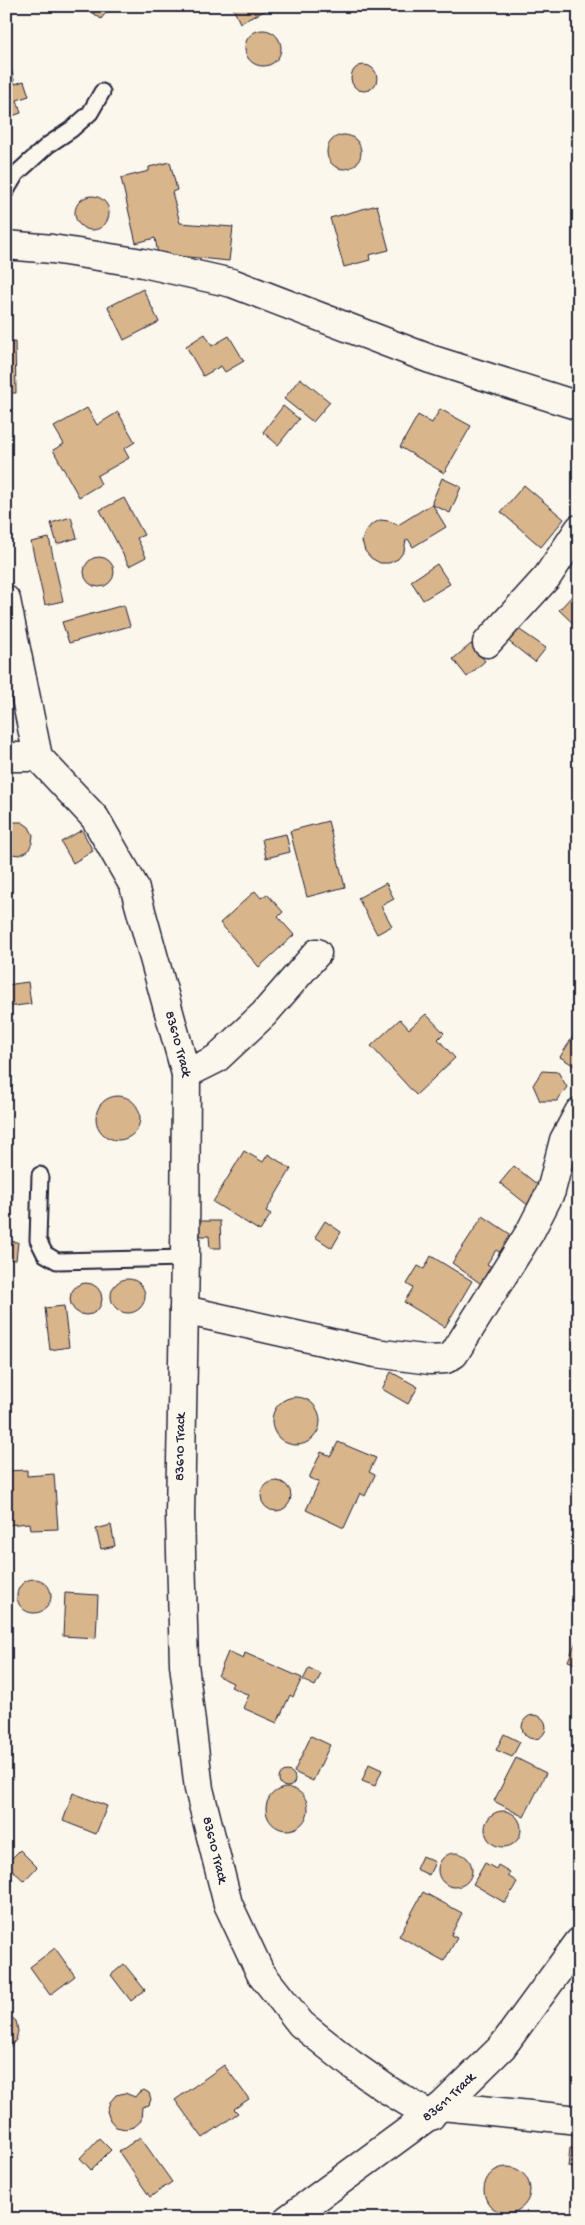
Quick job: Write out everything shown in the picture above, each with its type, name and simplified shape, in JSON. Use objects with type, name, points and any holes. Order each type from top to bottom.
[{"type":"street","points":[[6,245],[52,249],[143,263],[232,284],[430,359],[579,406]]},
{"type":"street","points":[[487,643],[547,577],[579,529]]},
{"type":"street","points":[[6,600],[38,757],[6,757]]},
{"type":"street","name":"83610 Track","points":[[38,757],[95,818],[134,886],[186,1074],[185,1258],[180,1514],[184,1664],[199,1789],[228,1904],[260,1972],[301,2024],[351,2064],[388,2090],[436,2111]]},
{"type":"street","points":[[186,1074],[216,1059],[264,1014],[317,954]]},
{"type":"street","points":[[184,1310],[376,1353],[430,1360],[446,1360],[454,1354],[530,1232],[551,1191],[564,1140],[579,1112]]},
{"type":"street","name":"83611 Track","points":[[288,2219],[436,2111],[502,2047],[579,1942]]},
{"type":"street","points":[[436,2111],[579,2120]]},
{"type":"lane","points":[[6,191],[16,174],[48,145],[72,129],[90,113],[102,92]]},
{"type":"lane","points":[[40,1175],[38,1240],[45,1254],[58,1261],[185,1258]]},
{"type":"building","points":[[84,6],[111,6],[101,19]]},
{"type":"building","points":[[232,6],[275,6],[240,23]]},
{"type":"building","points":[[263,30],[270,31],[276,35],[280,41],[280,55],[276,61],[270,65],[263,66],[256,65],[250,61],[246,55],[245,48],[246,41],[250,35],[256,31]]},
{"type":"building","points":[[6,64],[10,65],[15,84],[24,81],[29,96],[17,100],[21,113],[6,118]]},
{"type":"building","points":[[364,65],[373,69],[377,78],[373,87],[364,91],[355,87],[351,78],[355,69]]},
{"type":"building","points":[[344,135],[356,140],[361,152],[356,164],[344,169],[332,164],[327,152],[332,140]]},
{"type":"building","points":[[170,162],[177,190],[172,192],[180,223],[233,227],[229,261],[158,254],[155,238],[136,243],[121,178],[149,171],[149,167]]},
{"type":"building","points":[[92,196],[99,197],[104,201],[108,206],[108,220],[104,225],[99,229],[92,230],[85,229],[80,225],[76,220],[75,213],[76,206],[80,201],[85,197]]},
{"type":"building","points":[[377,205],[389,250],[369,255],[370,260],[344,267],[330,218]]},
{"type":"building","points":[[143,289],[159,322],[124,340],[108,307]]},
{"type":"building","points":[[205,334],[212,346],[229,336],[244,361],[225,372],[221,366],[203,376],[186,346]]},
{"type":"building","points":[[15,342],[16,393],[6,393],[6,343]]},
{"type":"building","points":[[300,378],[330,402],[313,422],[284,399]]},
{"type":"building","points":[[283,406],[299,419],[278,445],[263,432]]},
{"type":"building","points":[[87,408],[97,425],[118,412],[135,442],[124,449],[129,458],[97,476],[101,484],[79,497],[53,450],[64,444],[54,427]]},
{"type":"building","points":[[440,409],[471,426],[444,473],[400,447],[418,415],[432,423]]},
{"type":"building","points":[[442,478],[461,487],[450,513],[433,505],[432,502]]},
{"type":"building","points":[[524,485],[564,519],[541,547],[501,512]]},
{"type":"building","points":[[124,498],[144,535],[137,538],[146,557],[129,566],[100,510]]},
{"type":"building","points":[[432,504],[446,527],[413,547],[408,539],[406,540],[404,551],[398,559],[389,563],[380,563],[371,558],[365,551],[362,541],[365,532],[371,525],[380,520],[398,525]]},
{"type":"building","points":[[71,517],[77,538],[57,544],[51,523]]},
{"type":"building","points":[[49,538],[63,601],[45,605],[31,542]]},
{"type":"building","points":[[99,557],[105,558],[113,566],[113,578],[105,586],[99,587],[93,586],[85,578],[84,572],[85,566],[93,558]]},
{"type":"building","points":[[437,564],[450,584],[423,600],[411,581]]},
{"type":"building","points":[[573,595],[579,601],[579,629],[559,610]]},
{"type":"building","points":[[124,605],[130,626],[69,643],[62,622]]},
{"type":"building","points":[[517,628],[546,648],[535,662],[508,641]]},
{"type":"building","points":[[471,644],[485,661],[467,677],[453,659]]},
{"type":"building","points":[[328,821],[345,887],[307,897],[290,831]]},
{"type":"building","points":[[13,822],[22,822],[29,827],[33,835],[28,851],[20,855],[11,854],[6,851],[6,826]]},
{"type":"building","points":[[82,830],[93,851],[73,863],[61,842]]},
{"type":"building","points":[[286,834],[290,852],[266,858],[262,839]]},
{"type":"building","points":[[386,883],[394,899],[381,906],[392,926],[377,934],[358,898]]},
{"type":"building","points":[[255,891],[261,898],[267,894],[283,912],[278,917],[294,935],[259,967],[220,923]]},
{"type":"building","points":[[28,982],[31,1004],[6,1007],[6,985]]},
{"type":"building","points":[[426,1014],[444,1033],[438,1039],[455,1058],[416,1095],[371,1046],[400,1019],[409,1029]]},
{"type":"building","points":[[579,1027],[579,1068],[578,1068],[560,1057]]},
{"type":"building","points":[[6,1071],[11,1071],[12,1086],[6,1086]]},
{"type":"building","points":[[542,1071],[558,1072],[567,1087],[557,1101],[540,1101],[533,1085]]},
{"type":"building","points":[[114,1096],[122,1096],[134,1102],[140,1118],[134,1134],[122,1140],[114,1140],[102,1134],[96,1122],[96,1114],[102,1102]]},
{"type":"building","points":[[244,1151],[263,1162],[268,1154],[291,1169],[266,1211],[271,1214],[260,1231],[213,1202]]},
{"type":"building","points":[[514,1166],[543,1189],[529,1206],[500,1183]]},
{"type":"building","points":[[6,1193],[13,1193],[12,1214],[7,1214],[6,1227]]},
{"type":"building","points":[[483,1216],[516,1238],[504,1255],[496,1250],[487,1264],[495,1269],[484,1286],[452,1263]]},
{"type":"building","points":[[199,1221],[220,1221],[221,1248],[210,1248],[209,1236],[200,1236]]},
{"type":"building","points":[[325,1221],[341,1232],[332,1248],[315,1237]]},
{"type":"building","points":[[6,1241],[18,1242],[16,1260],[6,1259]]},
{"type":"building","points":[[431,1256],[472,1281],[445,1327],[404,1302],[413,1288],[407,1284],[418,1266],[424,1269]]},
{"type":"building","points":[[128,1279],[135,1280],[140,1284],[144,1289],[144,1303],[140,1308],[135,1312],[128,1313],[121,1312],[116,1308],[112,1303],[111,1296],[112,1289],[116,1284],[121,1280]]},
{"type":"building","points":[[86,1283],[92,1284],[97,1288],[101,1293],[101,1305],[97,1310],[92,1314],[86,1315],[80,1314],[75,1310],[71,1305],[70,1299],[71,1293],[75,1288],[80,1284]]},
{"type":"building","points":[[64,1306],[69,1347],[50,1350],[45,1308]]},
{"type":"building","points":[[391,1372],[418,1387],[408,1404],[382,1389]]},
{"type":"building","points":[[291,1397],[301,1397],[313,1404],[320,1416],[320,1426],[313,1438],[301,1445],[291,1445],[283,1441],[276,1434],[272,1426],[272,1416],[276,1408],[283,1401]]},
{"type":"building","points":[[338,1442],[376,1458],[369,1472],[375,1475],[365,1496],[360,1493],[344,1528],[306,1510],[319,1482],[309,1478],[321,1452],[331,1456]]},
{"type":"building","points":[[27,1470],[27,1476],[54,1474],[58,1529],[31,1530],[30,1523],[6,1525],[6,1471]]},
{"type":"building","points":[[276,1481],[287,1485],[291,1496],[287,1507],[276,1511],[265,1507],[261,1496],[265,1485]]},
{"type":"building","points":[[111,1525],[115,1546],[101,1549],[96,1529]]},
{"type":"building","points":[[34,1579],[46,1584],[51,1596],[46,1608],[34,1613],[22,1608],[17,1596],[22,1584]]},
{"type":"building","points":[[65,1593],[98,1595],[96,1638],[63,1636]]},
{"type":"building","points":[[579,1634],[579,1665],[568,1661]]},
{"type":"building","points":[[228,1652],[243,1659],[245,1653],[302,1678],[293,1697],[290,1695],[277,1723],[243,1708],[249,1695],[231,1687],[233,1683],[218,1676]]},
{"type":"building","points":[[309,1668],[321,1674],[315,1686],[303,1680]]},
{"type":"building","points":[[534,1715],[542,1719],[546,1727],[542,1735],[534,1739],[526,1735],[522,1727],[526,1719]]},
{"type":"building","points":[[504,1734],[520,1742],[512,1757],[496,1750]]},
{"type":"building","points":[[311,1736],[330,1745],[313,1781],[294,1772]]},
{"type":"building","points":[[516,1758],[546,1773],[524,1817],[494,1801]]},
{"type":"building","points":[[369,1764],[382,1770],[375,1786],[362,1781]]},
{"type":"building","points":[[287,1771],[295,1779],[287,1787],[279,1779]]},
{"type":"building","points":[[287,1788],[302,1794],[308,1809],[302,1824],[287,1830],[272,1824],[266,1809],[272,1794]]},
{"type":"building","points":[[73,1793],[107,1806],[96,1834],[63,1821]]},
{"type":"building","points":[[503,1811],[510,1812],[516,1816],[520,1822],[520,1836],[516,1842],[510,1846],[503,1847],[496,1846],[490,1842],[486,1836],[485,1829],[486,1822],[490,1816],[496,1812]]},
{"type":"building","points":[[20,1850],[37,1867],[24,1881],[6,1864]]},
{"type":"building","points":[[455,1853],[467,1858],[472,1870],[467,1882],[455,1887],[443,1882],[438,1870],[443,1858]]},
{"type":"building","points":[[422,1856],[435,1862],[429,1875],[416,1869]]},
{"type":"building","points":[[485,1863],[496,1869],[498,1865],[510,1872],[508,1876],[517,1882],[505,1903],[473,1884]]},
{"type":"building","points":[[423,1892],[462,1913],[451,1935],[457,1938],[444,1961],[399,1936]]},
{"type":"building","points":[[55,1948],[75,1976],[50,1995],[30,1967]]},
{"type":"building","points":[[124,1964],[145,1990],[131,2001],[111,1975]]},
{"type":"building","points":[[6,2013],[16,2021],[18,2031],[16,2040],[6,2051]]},
{"type":"building","points":[[224,2065],[249,2099],[234,2109],[238,2113],[203,2138],[175,2100]]},
{"type":"building","points":[[144,2090],[149,2093],[151,2099],[149,2105],[142,2107],[141,2121],[134,2127],[125,2129],[116,2127],[110,2120],[107,2111],[110,2102],[116,2095],[125,2093],[135,2097]]},
{"type":"building","points":[[140,2137],[172,2182],[150,2197],[119,2152]]},
{"type":"building","points":[[99,2138],[111,2150],[91,2170],[80,2158]]},
{"type":"building","points":[[570,2148],[579,2149],[579,2169],[568,2167]]},
{"type":"building","points":[[502,2167],[512,2167],[526,2177],[530,2190],[526,2203],[520,2209],[512,2213],[502,2213],[488,2203],[484,2195],[484,2185],[494,2171]]}]
